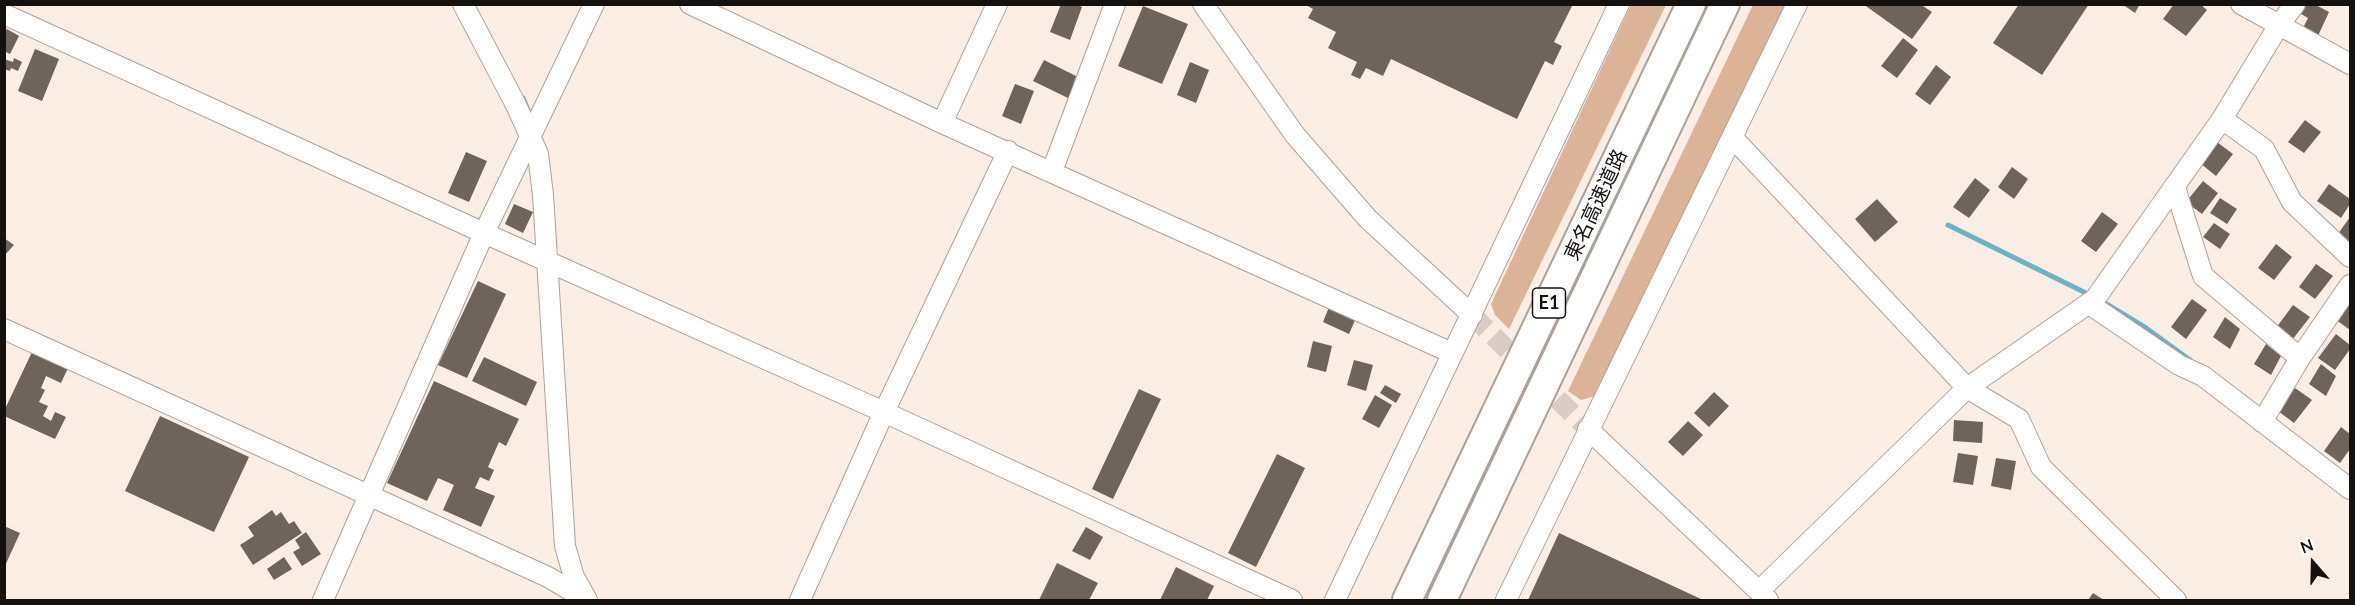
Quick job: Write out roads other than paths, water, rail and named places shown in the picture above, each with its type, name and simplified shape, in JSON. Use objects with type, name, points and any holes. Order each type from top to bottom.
[{"type":"highway","name":"東名高速道路","points":[[1407,600],[1691,4]]},
{"type":"highway","name":"東名高速道路","points":[[1442,600],[1725,4]]},
{"type":"street","points":[[463,4],[538,154],[548,262],[565,546],[574,577],[587,600]]},
{"type":"street","points":[[323,600],[484,233],[594,4]]},
{"type":"street","points":[[690,4],[942,123],[1452,353]]},
{"type":"street","points":[[942,123],[997,4]]},
{"type":"street","points":[[1052,171],[1115,4]]},
{"type":"street","points":[[1203,4],[1295,135],[1368,219],[1472,315]]},
{"type":"street","points":[[1335,600],[1619,4]]},
{"type":"street","points":[[1506,600],[1797,4]]},
{"type":"street","points":[[2241,4],[2350,64]]},
{"type":"street","points":[[1588,429],[1764,596],[1967,388],[2096,297],[2222,119],[2279,25],[2295,4]]},
{"type":"street","points":[[4,14],[884,412],[1292,600]]},
{"type":"street","points":[[2222,119],[2264,149],[2292,202],[2350,257]]},
{"type":"street","points":[[1733,138],[1967,388],[2019,419],[2041,467],[2175,600]]},
{"type":"street","points":[[800,600],[884,412],[1008,151]]},
{"type":"street","points":[[2175,187],[2203,276],[2300,358]]},
{"type":"street","points":[[2266,416],[2300,358],[2350,285]]},
{"type":"street","points":[[2096,297],[2179,365],[2203,376],[2266,416],[2350,489]]},
{"type":"street","points":[[4,329],[548,578],[587,600]]},
{"type":"waterway","points":[[523,98],[532,120]]},
{"type":"waterway","points":[[1948,225],[2092,296]]},
{"type":"waterway","points":[[2100,300],[2146,328],[2190,360]]},
{"type":"tunnel","points":[[1472,315],[1588,429]]}]
